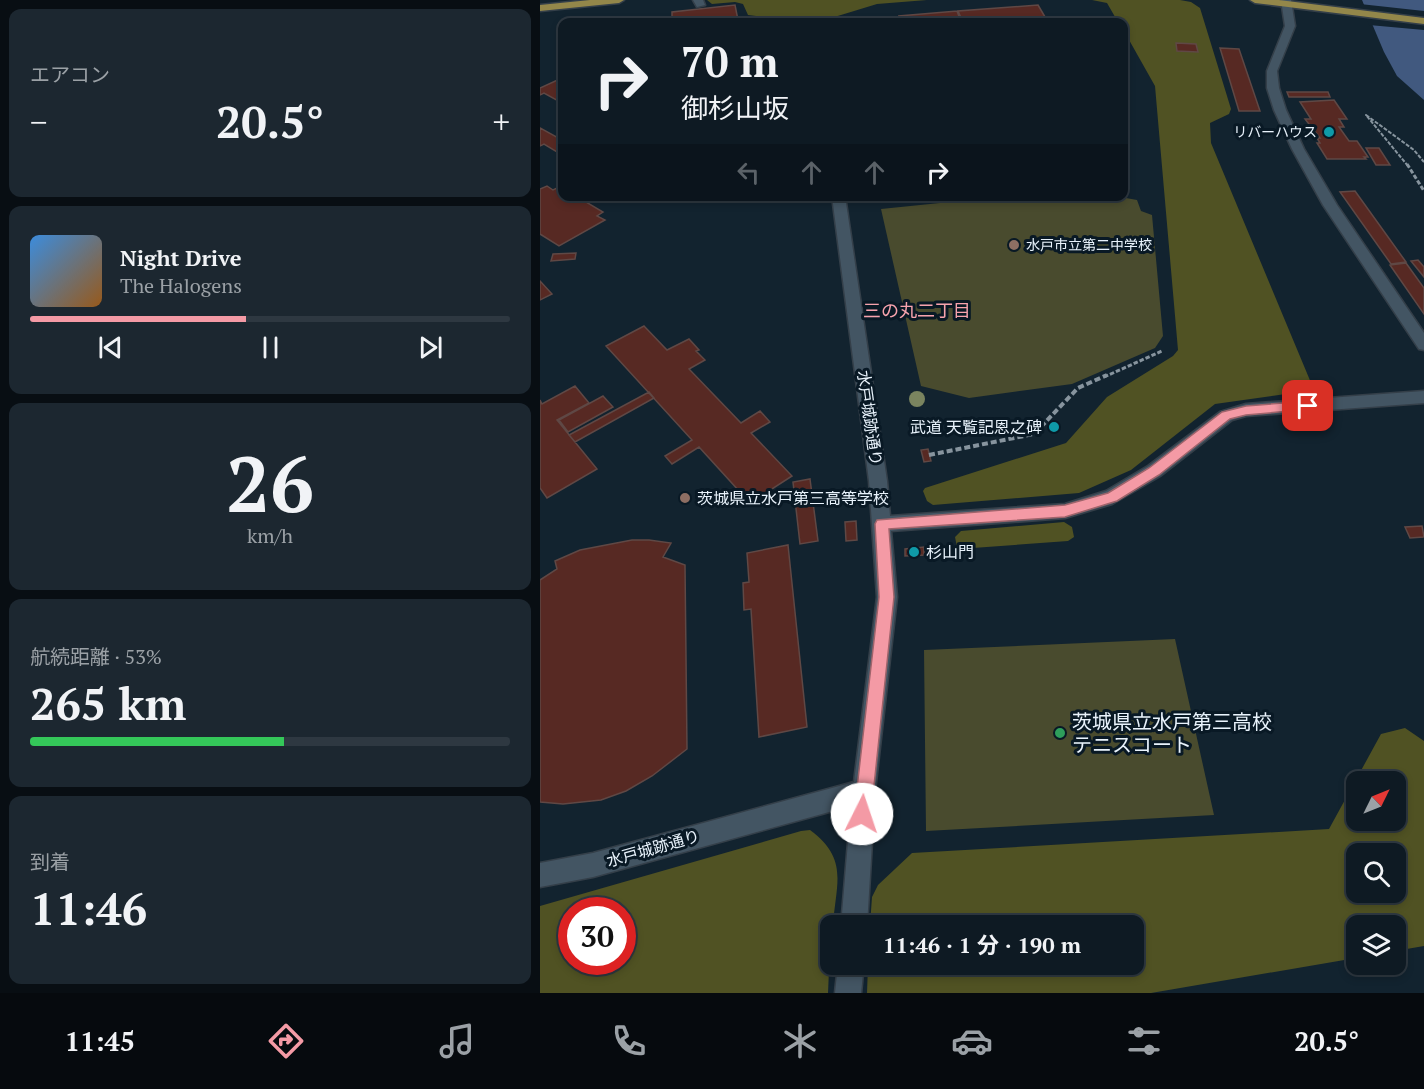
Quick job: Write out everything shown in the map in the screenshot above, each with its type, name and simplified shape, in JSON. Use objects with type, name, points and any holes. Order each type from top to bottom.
[{"type":"main road","points":[[540,8],[619,0]]},
{"type":"main road","points":[[1255,0],[1353,14],[1424,21]]},
{"type":"street","points":[[1287,3],[1290,27],[1272,71],[1273,88],[1280,110],[1298,149],[1330,205],[1424,345]]},
{"type":"street","name":"水戸城跡通り","points":[[540,874],[593,865],[864,791],[887,597],[878,482],[839,201]]},
{"type":"street","points":[[882,524],[1065,511],[1112,497],[1154,471],[1226,416],[1246,410],[1424,397]]},
{"type":"street","points":[[855,915],[864,791]]},
{"type":"street","points":[[848,993],[849,975]]},
{"type":"path","points":[[1424,162],[1414,150],[1366,114],[1408,165],[1424,191]]},
{"type":"path","points":[[929,455],[1034,434],[1078,388],[1162,351]]},
{"type":"green space","points":[[707,0],[927,0],[877,4],[831,18],[773,18],[748,15],[743,4],[735,2],[712,4]]},
{"type":"green space","points":[[1092,0],[1180,0],[1191,2],[1200,8],[1231,109],[1229,114],[1210,123],[1211,143],[1314,390],[1215,404],[1131,470],[1079,493],[933,505],[927,501],[923,491],[925,488],[1066,443],[1107,397],[1173,356],[1178,350],[1155,86],[1128,38],[1128,18],[1116,18],[1107,3]]},
{"type":"green space","name":"水戸市立第二中学校","points":[[1137,200],[1141,211],[1152,215],[1163,336],[1155,348],[1072,384],[969,398],[921,386],[881,209],[959,201]]},
{"type":"green space","points":[[1064,522],[1072,527],[1074,537],[1068,541],[959,549],[955,537],[961,531]]},
{"type":"green space","name":"茨城県立水戸第三高校 テニスコート","points":[[1175,639],[1214,815],[926,831],[924,650]]},
{"type":"green space","points":[[1405,728],[1424,741],[1424,946],[1406,949],[1406,915],[1346,915],[1346,960],[1151,993],[867,993],[868,975],[1144,975],[1144,915],[871,915],[872,897],[878,885],[912,853],[1329,829],[1346,798],[1346,831],[1406,831],[1406,771],[1361,771],[1381,734]]},
{"type":"green space","points":[[810,830],[830,851],[837,873],[834,915],[820,915],[820,975],[829,975],[828,993],[540,993],[540,906],[558,901],[558,975],[636,975],[636,897],[571,897]]},
{"type":"water","points":[[1362,0],[1424,0],[1424,100],[1397,76]]},
{"type":"pier","points":[[1360,4],[1424,11],[1424,30],[1369,25]]},
{"type":"building","points":[[735,5],[738,18],[672,18],[672,12]]},
{"type":"building","points":[[1038,5],[1046,18],[961,18],[958,11]]},
{"type":"building","points":[[957,11],[960,18],[900,18],[899,16]]},
{"type":"building","points":[[1176,43],[1196,44],[1198,52],[1177,51]]},
{"type":"building","points":[[1220,48],[1239,49],[1260,111],[1239,111]]},
{"type":"building","points":[[558,80],[558,101],[544,93],[540,95],[540,88]]},
{"type":"building","points":[[1287,92],[1328,92],[1330,97],[1289,97]]},
{"type":"building","name":"リバーハウス","points":[[1334,100],[1347,119],[1339,119],[1344,127],[1339,127],[1349,141],[1357,141],[1368,157],[1364,157],[1366,159],[1327,159],[1317,143],[1320,143],[1317,138],[1320,138],[1305,119],[1311,119],[1300,102]]},
{"type":"building","points":[[540,128],[558,138],[558,153],[544,144],[540,146]]},
{"type":"building","points":[[1366,148],[1379,148],[1390,165],[1376,165]]},
{"type":"building","points":[[547,186],[553,190],[558,188],[558,201],[584,201],[603,212],[597,216],[605,220],[559,246],[540,234],[540,189]]},
{"type":"building","points":[[1355,191],[1406,262],[1391,264],[1340,192]]},
{"type":"building","points":[[576,253],[575,259],[551,261],[553,254]]},
{"type":"building","points":[[1418,260],[1424,267],[1424,277],[1411,261]]},
{"type":"building","points":[[1406,263],[1424,288],[1424,314],[1390,265]]},
{"type":"building","points":[[540,281],[552,294],[540,300]]},
{"type":"building","points":[[644,326],[667,350],[689,339],[705,360],[689,369],[741,423],[760,411],[770,422],[751,433],[792,476],[750,503],[699,447],[672,464],[665,456],[692,440],[606,346]]},
{"type":"building","points":[[575,386],[589,403],[557,420],[597,469],[547,498],[540,488],[540,400],[542,404]]},
{"type":"building","points":[[649,392],[654,398],[575,442],[569,435]]},
{"type":"building","points":[[603,396],[613,407],[568,432],[559,420]]},
{"type":"building","points":[[928,449],[931,461],[924,462],[921,450]]},
{"type":"building","points":[[810,479],[818,541],[800,544],[793,482]]},
{"type":"building","points":[[856,521],[857,540],[846,541],[845,522]]},
{"type":"building","points":[[1422,526],[1424,537],[1410,538],[1405,527]]},
{"type":"building","points":[[632,540],[671,543],[663,557],[685,565],[687,749],[652,776],[626,791],[601,800],[563,804],[540,802],[540,580],[557,569],[555,561],[580,550]]},
{"type":"building","points":[[788,545],[807,727],[759,737],[751,609],[744,610],[743,583],[749,582],[747,553]]},
{"type":"building","name":"杉山門","points":[[924,547],[924,555],[905,556],[905,549]]},
{"type":"place","name":"リバーハウス","points":[[1329,132]]},
{"type":"place","name":"水戸市立第二中学校","points":[[1014,245]]},
{"type":"place","name":"武道 天覧記恩之碑","points":[[1054,427]]},
{"type":"place","name":"茨城県立水戸第三高等学校","points":[[685,498]]},
{"type":"place","name":"杉山門","points":[[914,552]]},
{"type":"place","name":"茨城県立水戸第三高校 テニスコート","points":[[1060,733]]},
{"type":"district","name":"三の丸二丁目","points":[[917,311]]},
{"type":"route","points":[[862,814],[887,597],[882,524],[1065,511],[1112,497],[1154,471],[1226,416],[1246,410],[1308,406]]}]
